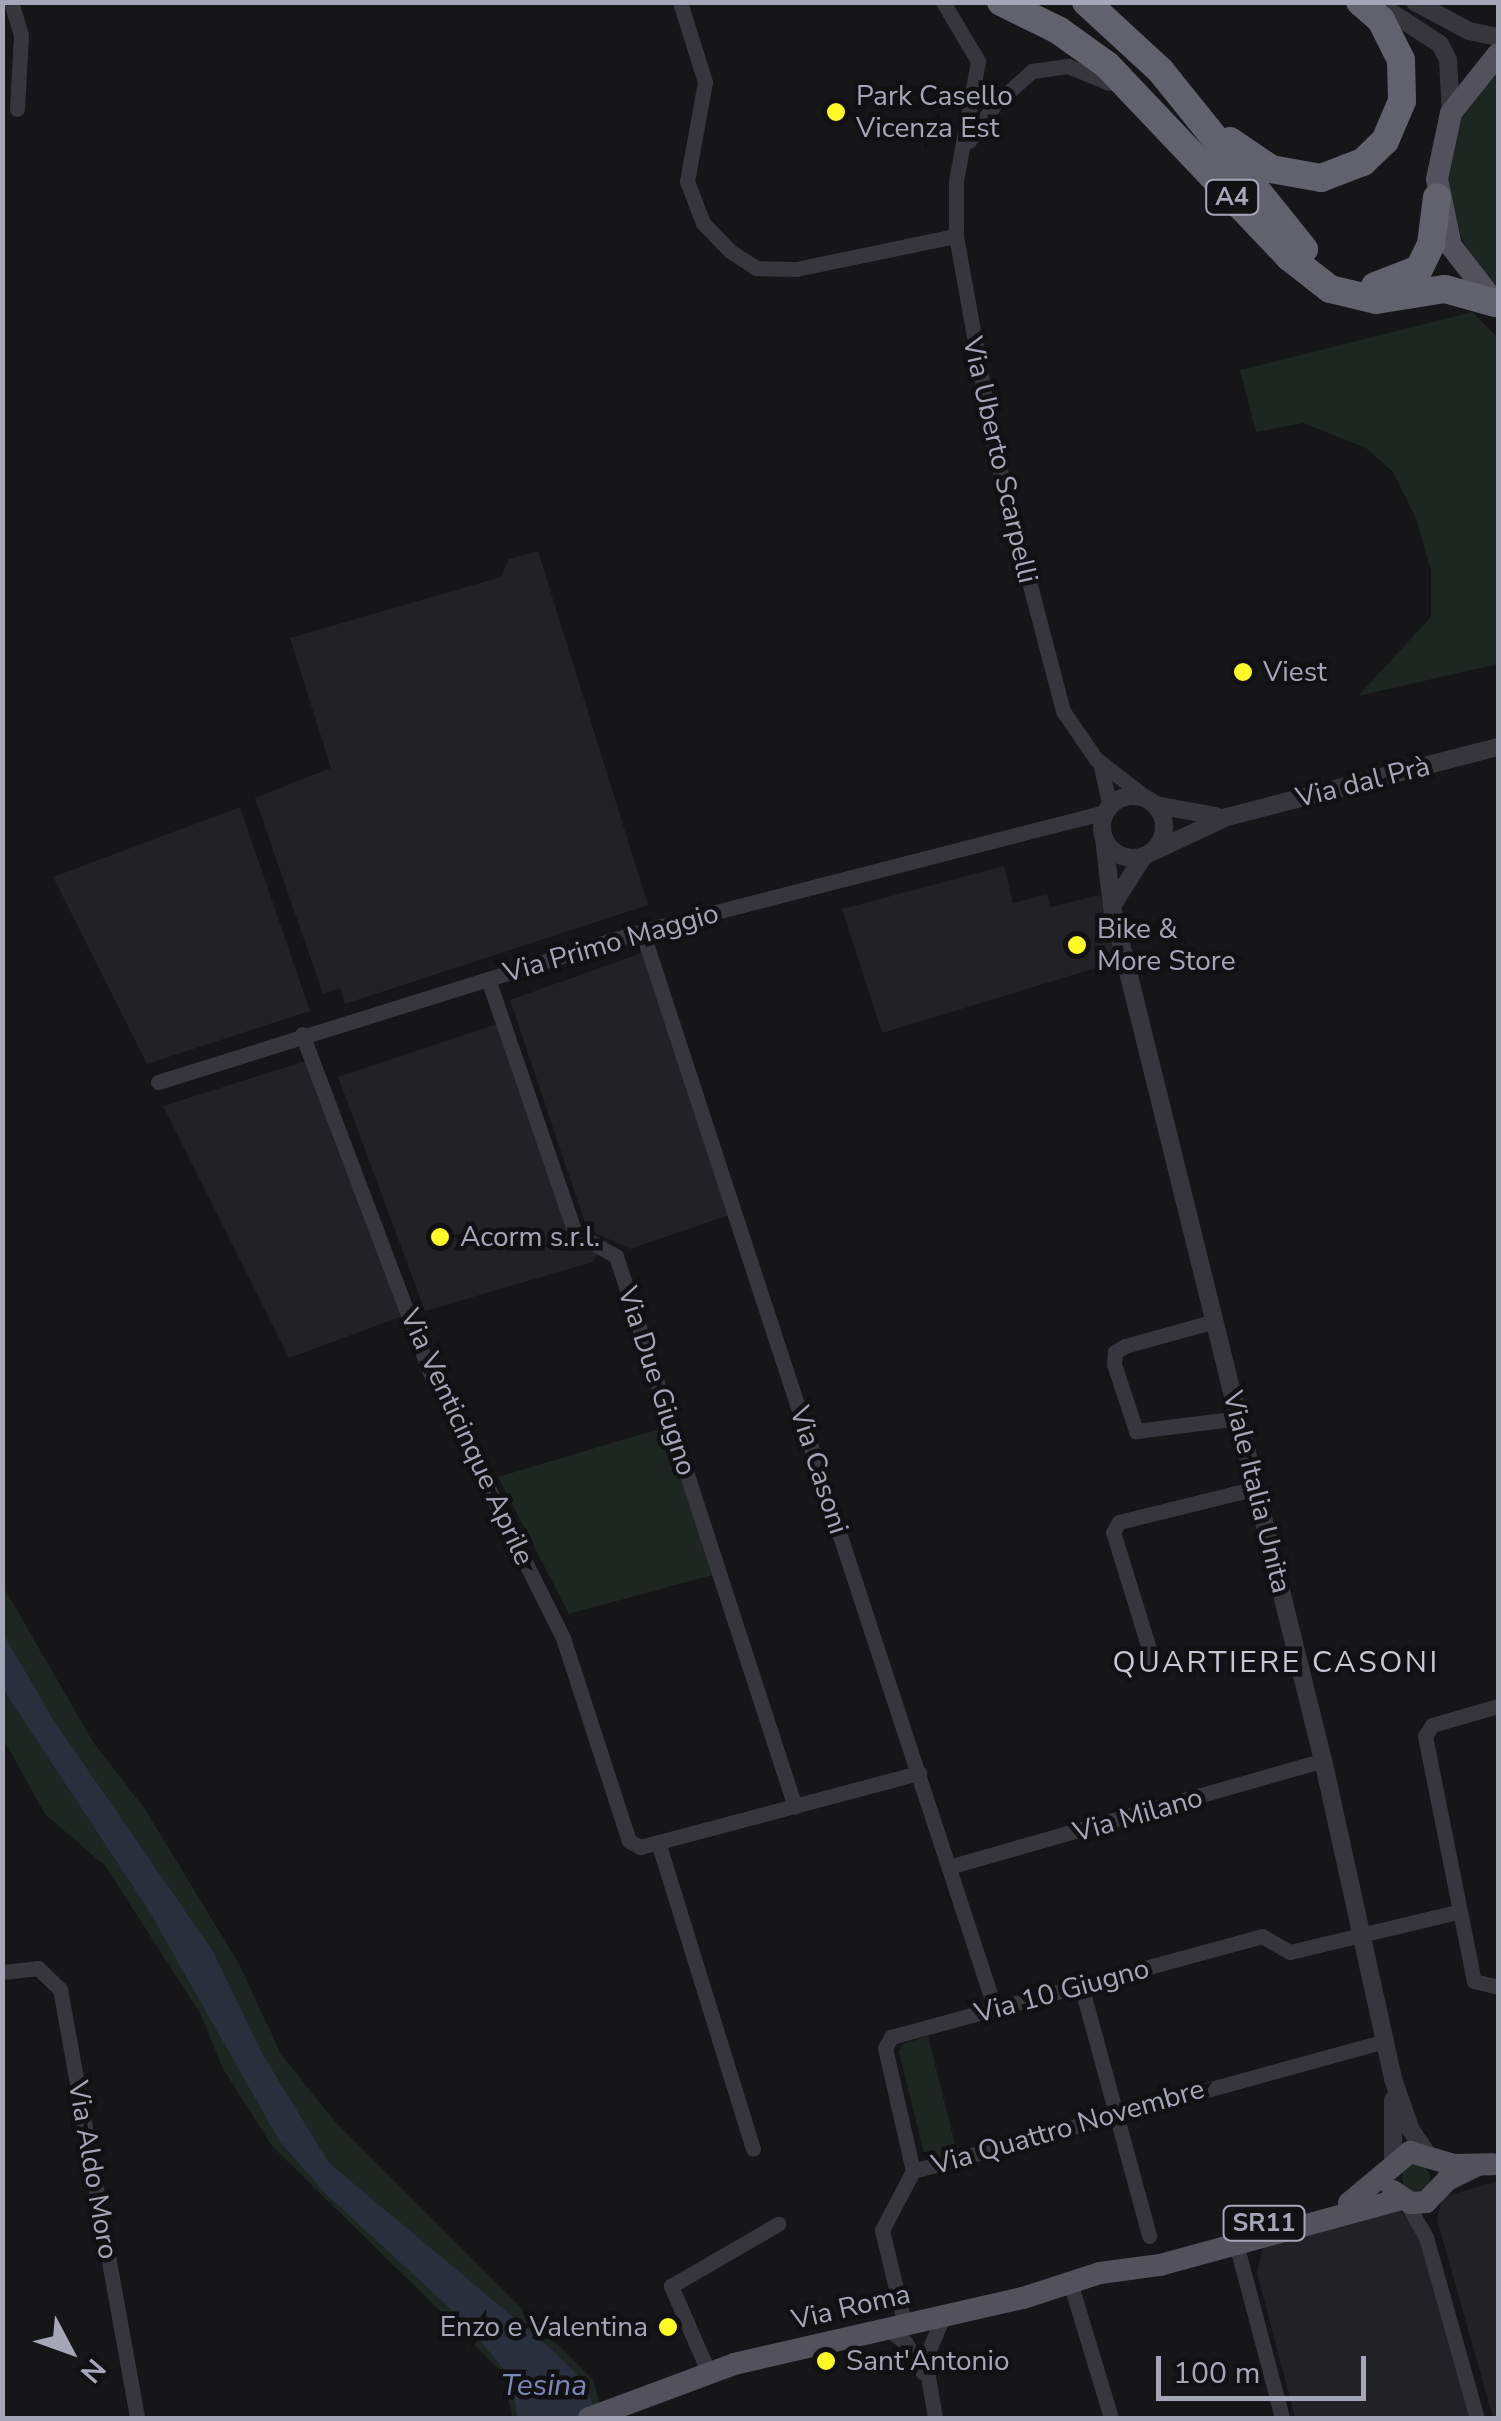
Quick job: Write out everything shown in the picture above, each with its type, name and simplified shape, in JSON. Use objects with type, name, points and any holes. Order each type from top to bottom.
[{"type":"highway","name":"A4","points":[[1001,2],[1058,30],[1107,65],[1289,257],[1330,289],[1376,300],[1446,289],[1497,304]]},
{"type":"highway","points":[[1086,2],[1131,40],[1195,110],[1281,172],[1320,178],[1363,162],[1394,124],[1404,80],[1394,40],[1360,2]]},
{"type":"highway","name":"A4","points":[[1195,110],[1303,248],[1352,283],[1380,286],[1418,269],[1432,244],[1438,198]]},
{"type":"main road","points":[[1497,304],[1461,264],[1438,198],[1438,158],[1451,113],[1498,54]]},
{"type":"main road","name":"Via Roma","points":[[589,2418],[708,2371],[1130,2269],[1353,2202],[1410,2152],[1496,2163]]},
{"type":"main road","points":[[1430,2156],[1440,2170],[1436,2192]]},
{"type":"main road","name":"Via Roma","points":[[1235,2237],[1403,2200],[1418,2204],[1458,2174],[1496,2163]]},
{"type":"main road","points":[[1392,2166],[1390,2184],[1403,2200]]},
{"type":"street","points":[[11,2],[22,52],[17,109]]},
{"type":"street","points":[[680,2],[705,82],[687,182],[703,224],[730,251],[756,268],[796,269],[956,236]]},
{"type":"street","name":"Via Uberto Scarpelli","points":[[943,2],[978,61],[964,148],[956,236],[973,352],[1034,604],[1063,711],[1096,760],[1152,802]]},
{"type":"street","points":[[1375,2],[1440,44],[1448,60],[1451,113]]},
{"type":"street","points":[[1415,2],[1468,31],[1498,36]]},
{"type":"street","points":[[964,148],[1022,78],[1068,66],[1099,74],[1212,176]]},
{"type":"street","name":"Via dal Prà","points":[[1148,854],[1227,817],[1498,748]]},
{"type":"street","name":"Via Uberto Scarpelli","points":[[1096,760],[1108,809]]},
{"type":"street","points":[[1112,906],[1164,834],[1152,802],[1130,796],[1108,809],[1103,834],[1124,856],[1148,854]]},
{"type":"street","name":"Via dal Prà","points":[[1152,802],[1227,817]]},
{"type":"street","name":"Via Primo Maggio","points":[[158,1082],[642,931],[1070,826],[1108,809]]},
{"type":"street","name":"Via Primo Maggio","points":[[1070,826],[1103,834]]},
{"type":"street","name":"Viale Italia Unita","points":[[1103,834],[1112,906],[1323,1760],[1392,2079],[1410,2130],[1430,2156]]},
{"type":"street","name":"Via Casoni","points":[[642,931],[952,1866],[995,2009]]},
{"type":"street","name":"Via Due Giugno","points":[[488,979],[574,1233],[616,1256],[796,1807]]},
{"type":"street","name":"Via Venticinque Aprile","points":[[302,1034],[429,1370],[564,1638],[629,1840],[640,1847],[658,1842]]},
{"type":"street","points":[[1215,1321],[1125,1346],[1115,1352],[1114,1364],[1136,1431],[1238,1418]]},
{"type":"street","points":[[1154,1665],[1114,1532],[1119,1522],[1256,1488]]},
{"type":"street","points":[[1498,1706],[1432,1726],[1425,1736],[1456,1912],[1474,1981],[1498,1987]]},
{"type":"street","name":"Via Milano","points":[[952,1866],[1323,1760]]},
{"type":"street","points":[[753,2149],[658,1842],[919,1773]]},
{"type":"street","name":"Via 10 Giugno","points":[[913,2171],[885,2048],[891,2038],[1262,1936],[1290,1952],[1456,1912]]},
{"type":"street","name":"Via Aldo Moro","points":[[2,1972],[38,1968],[60,1989],[137,2418]]},
{"type":"street","points":[[1081,1985],[1150,2236]]},
{"type":"street","name":"Via Quattro Novembre","points":[[897,2328],[882,2230],[913,2171],[1385,2040]]},
{"type":"street","name":"Viale Italia Unita","points":[[1392,2079],[1392,2166]]},
{"type":"street","points":[[1426,2236],[1436,2192]]},
{"type":"street","points":[[1403,2200],[1426,2236],[1477,2418]]},
{"type":"street","points":[[708,2371],[671,2286],[778,2224]]},
{"type":"street","points":[[1235,2237],[1282,2418]]},
{"type":"street","points":[[1070,2282],[1111,2418]]},
{"type":"street","points":[[927,2385],[928,2342],[944,2317]]},
{"type":"street","points":[[897,2328],[927,2385],[935,2418]]},
{"type":"shaded area","points":[[1498,70],[1498,287],[1470,257],[1450,210],[1447,168],[1458,123]]},
{"type":"shaded area","points":[[1472,312],[1498,338],[1498,664],[1358,696],[1431,617],[1431,570],[1417,521],[1393,472],[1366,448],[1303,423],[1256,432],[1240,370]]},
{"type":"shaded area","points":[[538,551],[648,905],[345,1004],[340,988],[323,994],[255,798],[331,768],[290,638],[501,577],[509,559]]},
{"type":"shaded area","points":[[240,807],[310,1011],[147,1064],[53,877]]},
{"type":"shaded area","points":[[1004,866],[1013,903],[1047,894],[1050,907],[1100,895],[1116,962],[882,1033],[842,909]]},
{"type":"shaded area","points":[[647,951],[735,1213],[630,1249],[587,1229],[510,1000]]},
{"type":"shaded area","points":[[500,1023],[574,1242],[598,1254],[593,1262],[425,1311],[338,1077]]},
{"type":"shaded area","points":[[309,1060],[403,1316],[289,1358],[163,1106]]},
{"type":"shaded area","points":[[669,1426],[716,1574],[569,1614],[498,1477]]},
{"type":"shaded area","points":[[2,1584],[93,1742],[145,1809],[239,1964],[281,2054],[336,2123],[593,2380],[604,2418],[512,2418],[504,2374],[272,2146],[223,2069],[201,2015],[106,1867],[45,1814],[3,1738]]},
{"type":"shaded area","points":[[928,2036],[957,2152],[932,2159],[924,2153],[899,2052],[903,2044]]},
{"type":"shaded area","points":[[1416,2164],[1426,2168],[1430,2178],[1426,2188],[1416,2192],[1406,2188],[1402,2178],[1406,2168]]},
{"type":"shaded area","points":[[1498,2181],[1498,2418],[1493,2418],[1437,2219],[1443,2197]]},
{"type":"shaded area","points":[[1399,2209],[1419,2233],[1472,2418],[1295,2418],[1257,2273],[1263,2247]]},
{"type":"water","name":"Tesina","points":[[2,1632],[54,1721],[212,1950],[263,2055],[329,2163],[550,2348],[585,2382],[597,2418],[518,2418],[510,2377],[465,2322],[326,2194],[280,2142],[148,1909],[3,1689]]},
{"type":"place","name":"Park Casello Vicenza Est","points":[[836,112]]},
{"type":"place","name":"Viest","points":[[1243,672]]},
{"type":"place","name":"Bike & More Store","points":[[1077,945]]},
{"type":"place","name":"Acorm s.r.l.","points":[[440,1237]]},
{"type":"place","name":"Enzo e Valentina","points":[[668,2327]]},
{"type":"place","name":"Sant'Antonio","points":[[826,2361]]},
{"type":"district","name":"QUARTIERE CASONI","points":[[1276,1663]]}]
